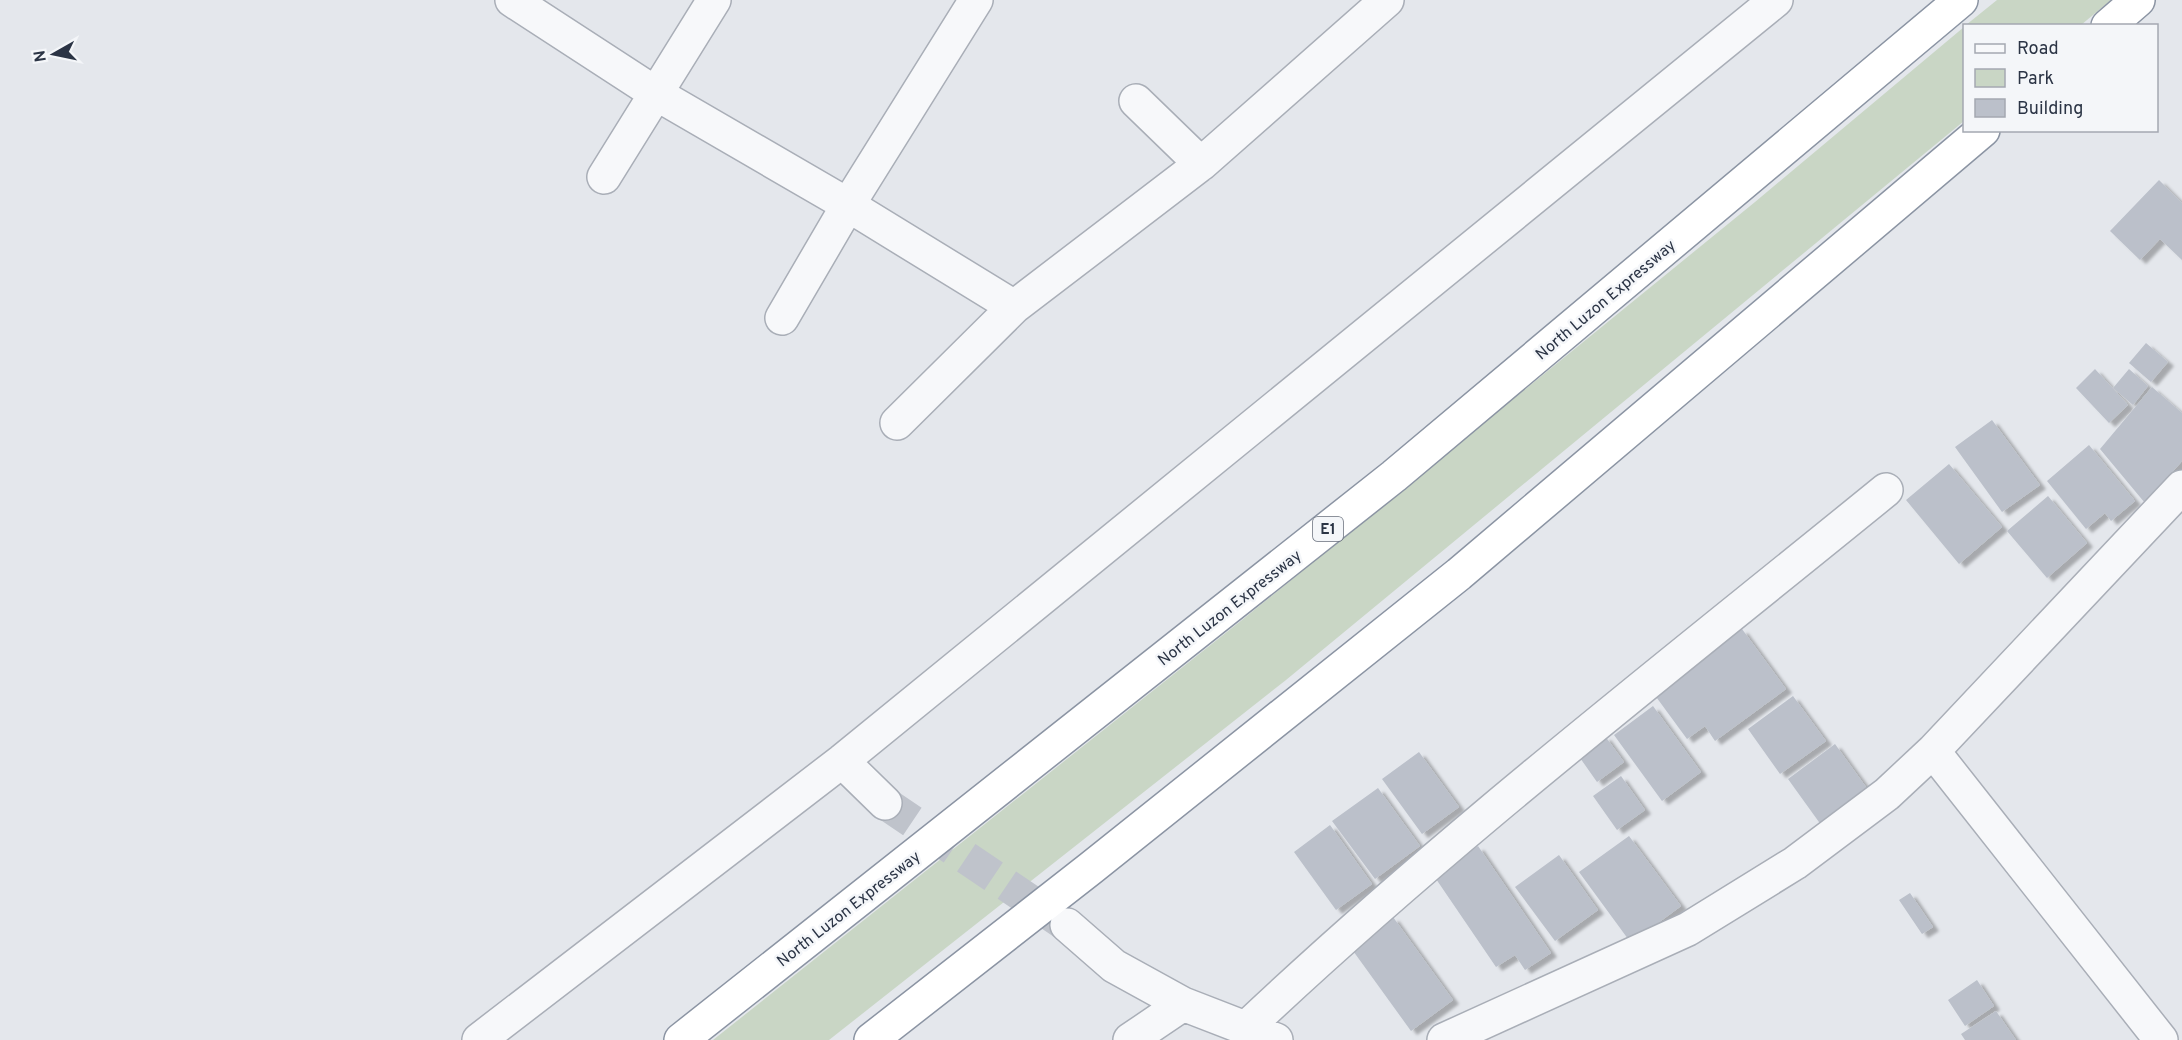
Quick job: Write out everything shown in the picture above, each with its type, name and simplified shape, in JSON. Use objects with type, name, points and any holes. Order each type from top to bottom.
[{"type":"highway","name":"North Luzon Expressway","points":[[681,1040],[1394,476],[1961,0]]},
{"type":"highway","points":[[2110,24],[2138,0]]},
{"type":"highway","points":[[870,1040],[1459,574],[1981,132]]},
{"type":"street","points":[[512,0],[656,93],[848,205],[1014,307]]},
{"type":"street","points":[[604,177],[714,0]]},
{"type":"street","points":[[782,318],[848,205],[976,0]]},
{"type":"street","points":[[479,1040],[842,761],[1776,0]]},
{"type":"street","points":[[897,423],[1014,307],[1202,164],[1368,5]]},
{"type":"street","points":[[1137,101],[1202,164]]},
{"type":"street","points":[[1444,1040],[1688,929],[1795,863],[1887,794],[1933,751],[2182,487]]},
{"type":"street","points":[[1245,1029],[1315,963],[1461,837],[1886,490]]},
{"type":"street","points":[[1933,751],[2161,1040]]},
{"type":"street","points":[[842,761],[885,803]]},
{"type":"street","points":[[1067,925],[1114,966],[1183,1004],[1276,1040]]},
{"type":"street","points":[[1130,1040],[1183,1004]]},
{"type":"green space","points":[[1997,0],[2111,0],[2082,24],[1967,24]]},
{"type":"green space","points":[[1963,28],[1963,122],[1286,680],[829,1040],[713,1040],[1242,620],[1755,202]]},
{"type":"building","points":[[2159,180],[2182,203],[2182,260],[2160,239],[2140,260],[2110,231]]},
{"type":"building","points":[[2146,343],[2168,362],[2151,382],[2129,363]]},
{"type":"building","points":[[2095,369],[2128,405],[2109,423],[2076,388]]},
{"type":"building","points":[[2129,369],[2148,386],[2133,405],[2113,388]]},
{"type":"building","points":[[2152,387],[2182,413],[2182,461],[2145,503],[2100,449]]},
{"type":"building","points":[[1992,420],[2040,485],[2002,512],[1955,447]]},
{"type":"building","points":[[2089,445],[2135,501],[2111,521],[2105,513],[2086,529],[2047,481]]},
{"type":"building","points":[[1949,464],[2002,527],[1959,564],[1906,500]]},
{"type":"building","points":[[2048,496],[2087,543],[2047,578],[2007,531]]},
{"type":"building","points":[[1742,629],[1786,689],[1715,741],[1705,726],[1687,739],[1654,694]]},
{"type":"building","points":[[1793,696],[1826,741],[1780,774],[1748,729]]},
{"type":"building","points":[[1653,706],[1701,772],[1662,801],[1614,735]]},
{"type":"building","points":[[1605,736],[1624,762],[1597,782],[1578,755]]},
{"type":"building","points":[[1835,744],[1871,794],[1824,829],[1788,779]]},
{"type":"building","points":[[1419,752],[1459,807],[1422,834],[1382,779]]},
{"type":"building","points":[[1621,776],[1645,810],[1617,830],[1593,796]]},
{"type":"building","points":[[1378,788],[1420,846],[1375,879],[1332,821]]},
{"type":"building","points":[[1330,825],[1372,884],[1336,910],[1294,852]]},
{"type":"building","points":[[1629,836],[1681,906],[1631,943],[1579,872]]},
{"type":"building","points":[[1478,846],[1551,953],[1525,970],[1515,955],[1496,967],[1434,876]]},
{"type":"building","points":[[1559,855],[1598,910],[1555,941],[1515,887]]},
{"type":"building","points":[[1910,893],[1933,927],[1922,934],[1899,900]]},
{"type":"building","points":[[1393,917],[1453,1000],[1411,1031],[1351,948]]},
{"type":"building","points":[[1977,980],[1994,1006],[1965,1026],[1948,1000]]},
{"type":"building","points":[[1996,1011],[2016,1040],[1965,1040],[1961,1034]]},
{"type":"tunnel","points":[[885,803],[1063,923]]}]
